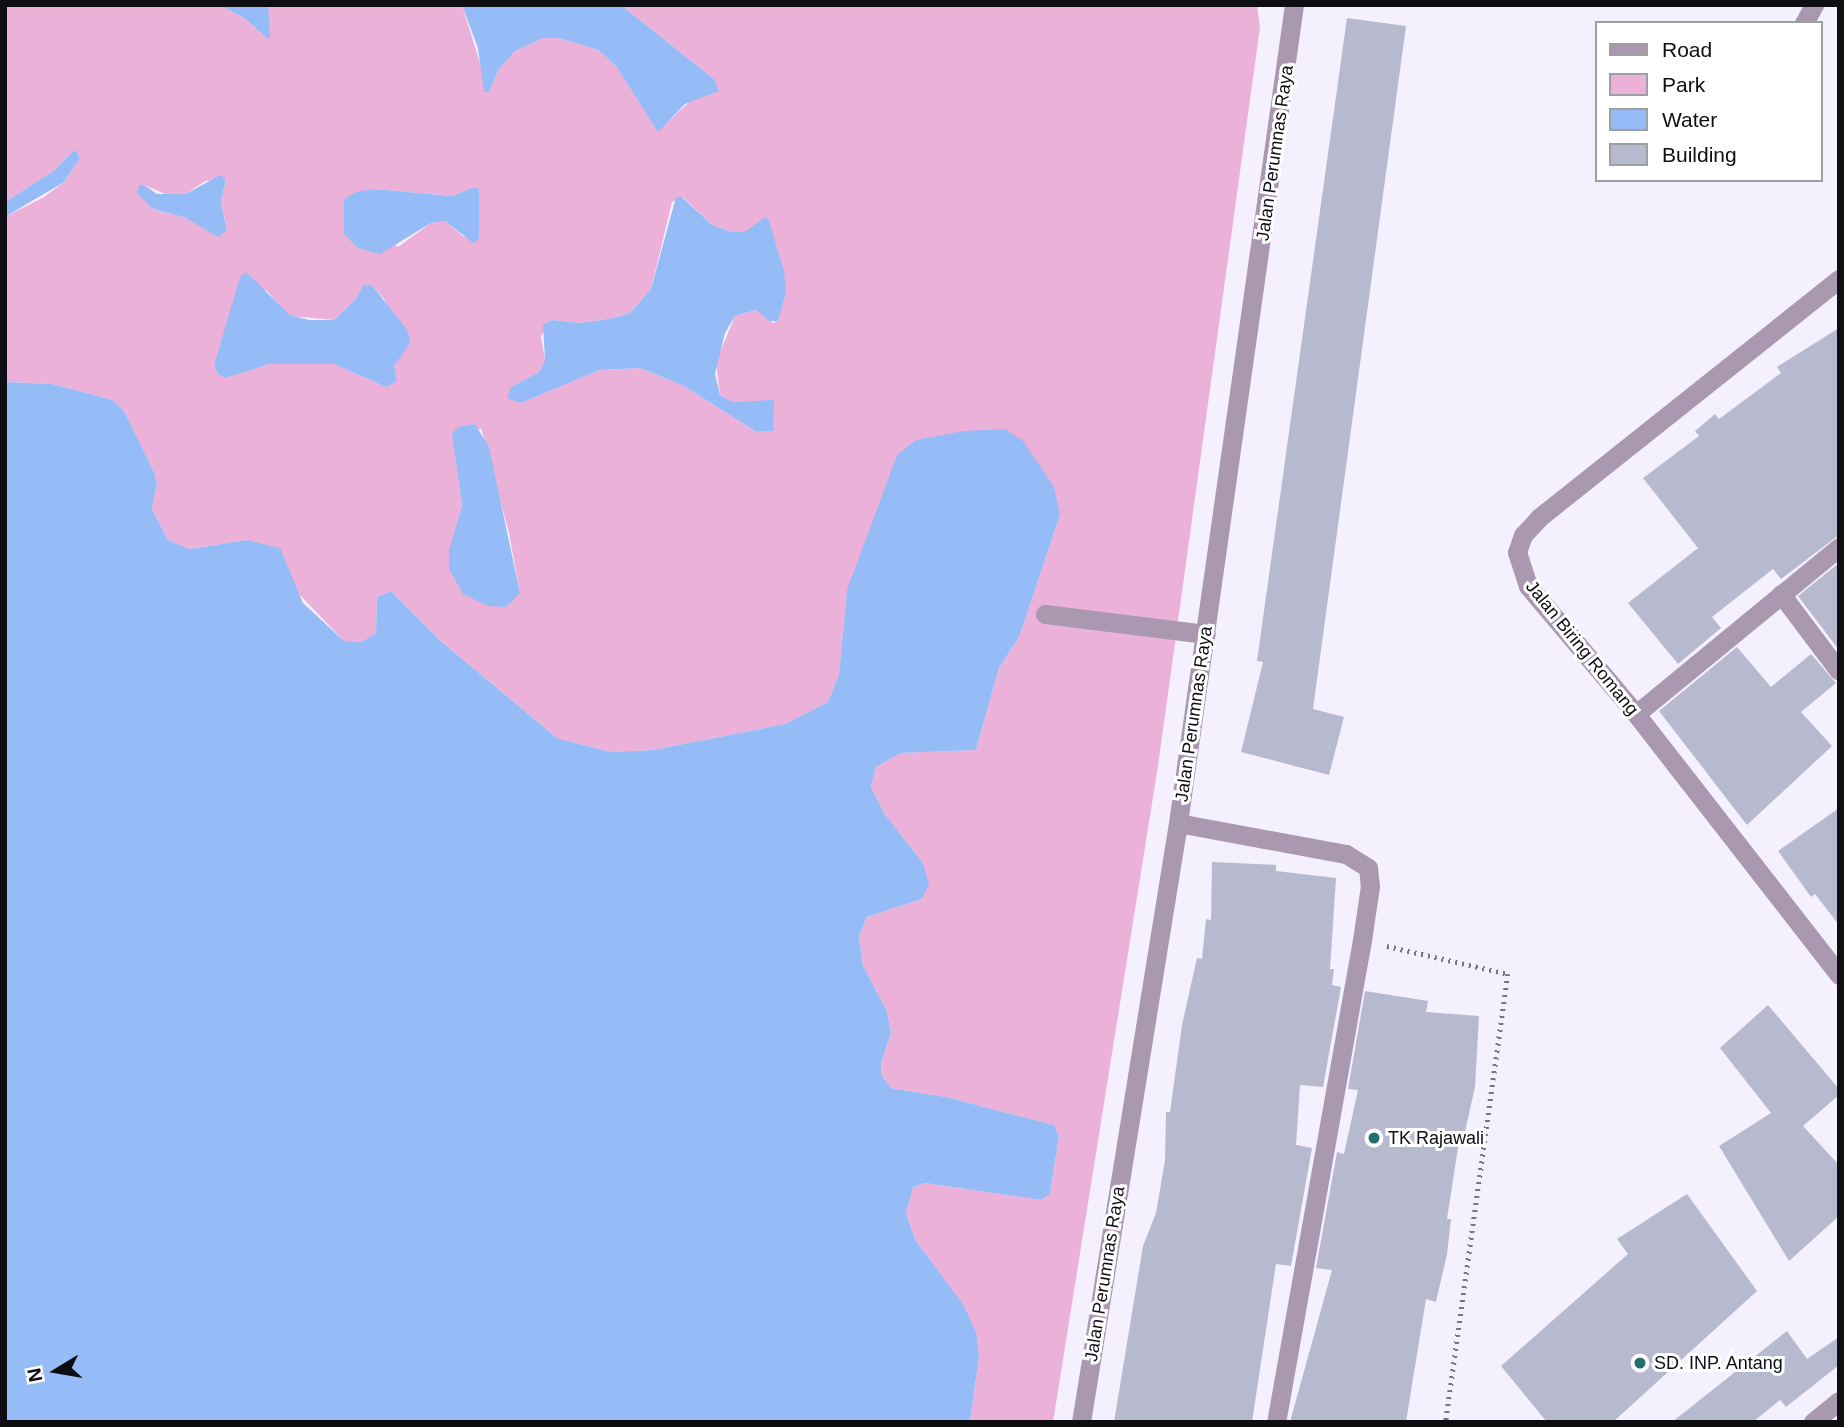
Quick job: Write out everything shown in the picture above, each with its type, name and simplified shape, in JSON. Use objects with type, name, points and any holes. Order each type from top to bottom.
[{"type":"street","name":"Jalan Perumnas Raya","points":[[1081,1422],[1178,822],[1294,5]]},
{"type":"street","points":[[1805,21],[1814,5]]},
{"type":"street","name":"Jalan Biring Romang","points":[[1839,279],[1523,535],[1517,552],[1528,586],[1636,714],[1839,975]]},
{"type":"street","points":[[1636,714],[1839,547]]},
{"type":"street","points":[[1781,594],[1839,671]]},
{"type":"street","points":[[1045,614],[1206,634]]},
{"type":"street","points":[[1178,822],[1346,853],[1368,868],[1370,886],[1362,940],[1276,1422]]},
{"type":"street","points":[[1813,1422],[1839,1401]]},
{"type":"path","points":[[1362,940],[1508,974],[1446,1422]]},
{"type":"green space","points":[[5,5],[219,5],[243,17],[268,39],[268,5],[462,5],[489,92],[499,69],[515,51],[543,38],[559,38],[598,50],[616,66],[658,131],[714,79],[621,5],[1257,5],[1260,27],[1158,766],[1053,1422],[970,1422],[979,1357],[963,1304],[916,1241],[906,1214],[913,1187],[925,1183],[1041,1200],[1050,1194],[1059,1136],[1053,1125],[946,1097],[891,1088],[882,1076],[881,1064],[891,1032],[887,1011],[863,966],[859,936],[867,917],[922,899],[923,863],[884,813],[871,787],[876,767],[901,753],[976,750],[999,668],[1020,635],[1060,515],[847,590],[839,674],[828,702],[785,724],[653,750],[610,752],[557,738],[443,643],[391,591],[377,597],[376,633],[361,642],[344,641],[247,540],[190,549],[168,540],[152,509],[157,484],[154,472],[124,411],[113,400],[52,384],[5,382],[5,217],[44,197],[64,182],[80,158],[75,149],[55,170],[5,202]],"holes":[[[226,179],[221,202],[227,229],[152,209],[144,185],[170,196],[186,194],[205,181]],[[474,187],[479,238],[464,237],[445,221],[431,223],[398,247],[344,199],[375,189],[452,196]],[[683,197],[712,225],[732,232],[746,231],[786,293],[778,320],[773,323],[757,310],[735,316],[716,362],[720,395],[732,402],[774,401],[755,431],[684,386],[640,368],[600,370],[521,403],[511,387],[539,372],[545,360],[541,336],[552,320],[580,323],[630,313],[651,289],[672,202]],[[363,285],[372,285],[384,299],[410,343],[400,353],[386,387],[334,364],[270,364],[226,378],[214,365],[224,334],[266,290],[290,316],[334,320],[356,299]],[[481,428],[509,533],[520,593],[457,529],[462,506],[454,446]]]},
{"type":"water","points":[[219,5],[268,5],[270,38],[243,17]]},
{"type":"water","points":[[462,5],[621,5],[714,79],[719,91],[685,104],[658,132],[616,66],[598,50],[559,38],[543,38],[515,51],[499,69],[489,92],[484,92],[478,48]]},
{"type":"water","points":[[75,149],[80,158],[64,182],[5,217],[5,202],[55,170]]},
{"type":"water","points":[[220,175],[226,179],[221,202],[227,230],[218,237],[186,218],[153,209],[137,193],[139,185],[144,185],[157,194],[186,194]]},
{"type":"water","points":[[474,187],[479,189],[479,239],[473,243],[445,221],[431,223],[380,254],[358,248],[344,234],[344,199],[356,192],[375,189],[452,196]]},
{"type":"water","points":[[676,197],[682,197],[712,225],[732,232],[746,231],[765,217],[769,221],[784,271],[786,293],[778,321],[769,321],[756,310],[735,316],[725,333],[715,374],[720,395],[732,402],[774,400],[773,431],[755,431],[684,386],[640,368],[600,370],[521,403],[507,398],[511,387],[539,372],[545,360],[543,325],[552,320],[580,323],[630,313],[651,289]]},
{"type":"water","points":[[246,272],[290,315],[309,320],[334,320],[356,299],[363,285],[372,285],[408,331],[410,343],[394,366],[397,381],[386,387],[334,364],[270,364],[226,378],[218,374],[214,365],[240,277]]},
{"type":"water","points":[[5,382],[52,384],[113,400],[124,411],[154,472],[157,484],[152,509],[168,540],[190,549],[247,540],[280,548],[303,603],[344,641],[361,642],[376,633],[377,597],[391,591],[443,643],[557,738],[610,752],[653,750],[785,724],[828,702],[839,674],[847,590],[897,455],[916,440],[964,431],[1005,429],[1023,441],[1054,487],[1060,515],[1020,635],[999,668],[976,750],[901,753],[876,767],[871,787],[884,813],[923,863],[929,884],[922,899],[867,917],[859,936],[863,966],[887,1011],[891,1032],[881,1064],[882,1076],[891,1088],[946,1097],[1054,1125],[1059,1136],[1050,1194],[1041,1200],[925,1183],[913,1187],[906,1214],[916,1241],[963,1304],[976,1332],[979,1357],[970,1422],[5,1422]]},
{"type":"water","points":[[475,424],[489,447],[520,593],[506,607],[488,606],[463,594],[449,569],[449,551],[462,506],[452,434],[458,427]]},
{"type":"building","points":[[1347,18],[1406,26],[1313,709],[1344,717],[1329,775],[1241,752],[1263,662],[1257,661]]},
{"type":"building","points":[[1839,328],[1839,535],[1781,579],[1773,569],[1712,617],[1721,628],[1678,664],[1628,603],[1698,548],[1643,478],[1699,436],[1695,431],[1715,414],[1719,419],[1781,373],[1777,367]]},
{"type":"building","points":[[1839,563],[1839,650],[1798,596]]},
{"type":"building","points":[[1737,647],[1771,687],[1811,654],[1836,683],[1801,712],[1832,746],[1747,825],[1659,711]]},
{"type":"building","points":[[1839,808],[1839,925],[1815,894],[1811,897],[1778,851]]},
{"type":"building","points":[[1212,862],[1276,865],[1276,871],[1336,878],[1330,969],[1334,969],[1332,985],[1341,987],[1323,1087],[1300,1085],[1296,1145],[1312,1148],[1291,1266],[1276,1264],[1252,1422],[1114,1422],[1143,1246],[1156,1213],[1165,1160],[1166,1112],[1170,1112],[1182,1025],[1197,958],[1202,959],[1206,919],[1211,920]]},
{"type":"building","points":[[1365,991],[1428,1001],[1426,1012],[1479,1016],[1475,1087],[1464,1136],[1460,1135],[1447,1219],[1451,1219],[1447,1254],[1436,1302],[1426,1299],[1406,1422],[1290,1422],[1332,1270],[1316,1268],[1337,1152],[1344,1154],[1358,1090],[1348,1089]]},
{"type":"building","points":[[1768,1005],[1839,1089],[1839,1095],[1803,1126],[1839,1165],[1839,1216],[1789,1261],[1719,1146],[1771,1113],[1720,1048]]},
{"type":"building","points":[[1687,1194],[1757,1291],[1613,1422],[1547,1422],[1501,1366],[1628,1254],[1617,1239]]},
{"type":"building","points":[[1787,1331],[1807,1359],[1839,1337],[1839,1365],[1786,1407],[1780,1400],[1753,1422],[1672,1422]]},
{"type":"place","name":"TK Rajawali","points":[[1374,1138]]},
{"type":"place","name":"SD. INP. Antang","points":[[1640,1363]]}]
